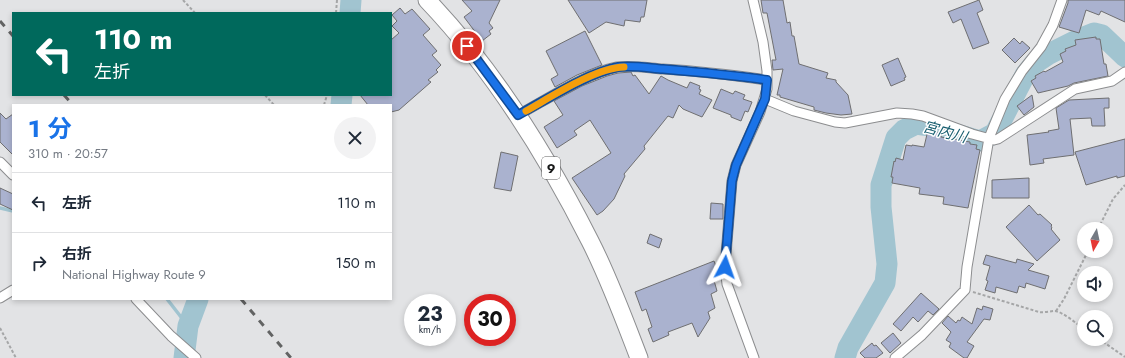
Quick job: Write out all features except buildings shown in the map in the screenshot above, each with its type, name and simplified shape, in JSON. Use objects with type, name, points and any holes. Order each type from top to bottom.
[{"type":"highway","name":"9","points":[[428,0],[450,23],[485,68],[518,115],[550,166],[590,241],[639,358]]},
{"type":"street","points":[[753,0],[768,71],[765,99],[736,165],[732,181],[725,258],[725,275],[754,358]]},
{"type":"street","points":[[895,358],[922,334],[965,290],[967,267],[989,138],[1005,100],[1018,78],[1040,47],[1052,25],[1062,0]]},
{"type":"street","points":[[518,115],[585,79],[618,67],[686,71],[767,80]]},
{"type":"street","points":[[765,99],[794,111],[835,122],[845,123],[897,113],[912,114],[923,116],[972,134],[994,140],[998,139],[1075,89],[1112,81],[1125,72]]},
{"type":"street","points":[[0,162],[12,174]]},
{"type":"street","points":[[0,298],[12,291]]},
{"type":"street","points":[[137,300],[171,336],[196,358]]},
{"type":"path","points":[[183,0],[193,12]]},
{"type":"path","points":[[336,0],[336,12]]},
{"type":"path","points":[[266,96],[273,104]]},
{"type":"path","points":[[1102,222],[1113,199],[1125,185]]},
{"type":"path","points":[[1056,311],[1064,299],[1084,258]]},
{"type":"path","points":[[965,290],[1039,312],[1046,313],[1056,311],[1077,324]]},
{"type":"path","points":[[0,328],[16,358]]},
{"type":"path","points":[[1109,346],[1125,357]]},
{"type":"waterway","points":[[350,12],[351,0]]},
{"type":"waterway","name":"宮内川","points":[[845,358],[848,348],[885,283],[887,264],[881,207],[881,185],[896,138],[904,130],[916,124],[930,126],[980,141],[995,133],[1025,75],[1034,64],[1049,54],[1094,33],[1102,35],[1125,57]]},
{"type":"waterway","points":[[341,104],[342,96]]},
{"type":"waterway","points":[[0,208],[12,211]]},
{"type":"waterway","points":[[168,300],[188,326]]},
{"type":"waterway","points":[[184,358],[188,326],[198,300]]},
{"type":"railway","points":[[0,21],[12,35]]},
{"type":"railway","points":[[65,96],[72,104]]},
{"type":"railway","points":[[242,300],[291,358]]},
{"type":"slow traffic","points":[[526,111],[585,79],[618,67],[624,67]]},
{"type":"route","points":[[467,46],[485,68],[518,115],[585,79],[618,67],[727,74],[767,80],[765,99],[736,165],[732,181],[725,267]]}]
